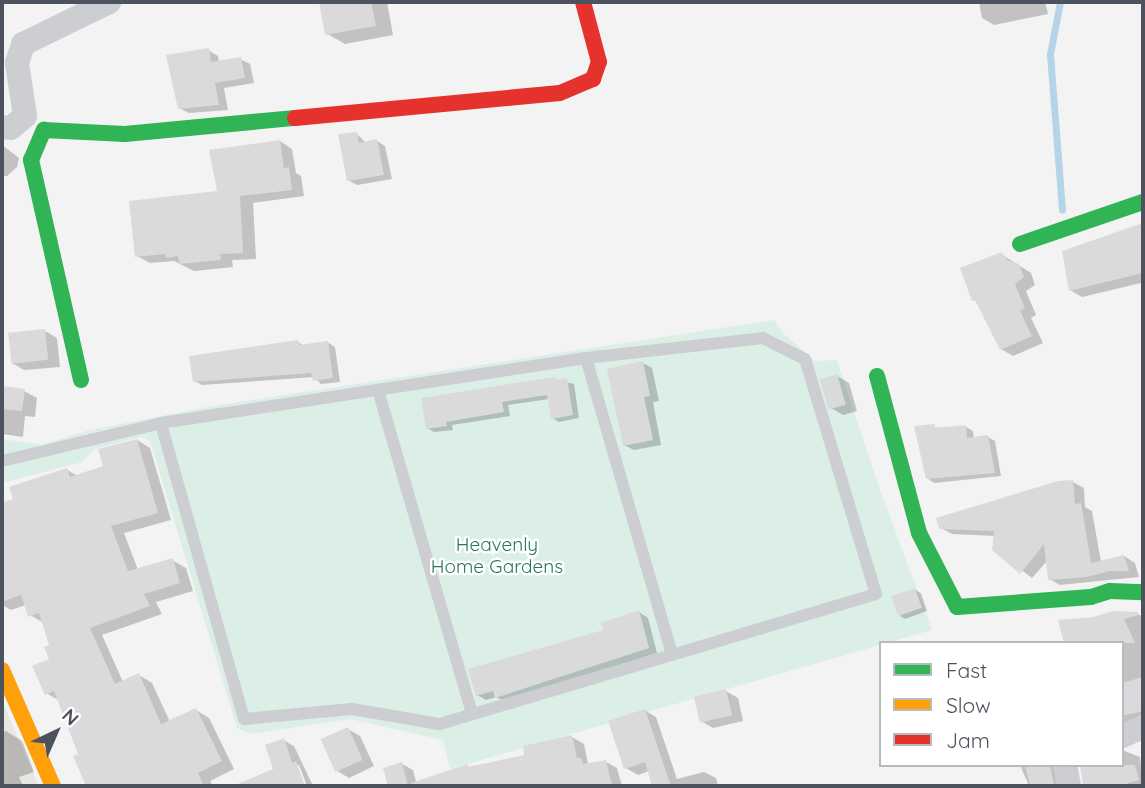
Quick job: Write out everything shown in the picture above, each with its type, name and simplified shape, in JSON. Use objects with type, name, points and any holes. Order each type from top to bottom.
[{"type":"street","points":[[36,144],[9,124],[25,116],[18,63],[23,44],[109,2]]},
{"type":"street","points":[[81,380],[31,160],[44,130],[125,134],[560,93],[593,79],[599,62],[583,2]]},
{"type":"street","points":[[1020,244],[1143,202]]},
{"type":"street","points":[[877,376],[919,533],[957,607],[1091,597],[1110,591],[1143,592]]},
{"type":"street","points":[[2,670],[53,786]]},
{"type":"street","points":[[1124,735],[1143,727]]},
{"type":"street","points":[[1065,767],[1069,786]]},
{"type":"lane","points":[[2,461],[161,423],[586,358],[763,338],[805,359],[876,594],[439,724],[352,709],[244,719],[161,423]]},
{"type":"lane","points":[[586,358],[672,654]]},
{"type":"lane","points":[[378,390],[472,714]]},
{"type":"shaded area","points":[[2,701],[39,786],[2,786]]},
{"type":"green space","name":"Heavenly Home Gardens","points":[[774,320],[784,334],[815,361],[837,360],[878,484],[932,630],[894,641],[879,641],[879,645],[450,769],[443,740],[350,719],[251,734],[237,728],[150,441],[141,437],[94,449],[82,462],[2,483],[2,439],[42,445],[86,431],[207,407]]},
{"type":"building","points":[[319,2],[371,2],[376,26],[325,35]]},
{"type":"building","points":[[209,48],[211,62],[241,57],[245,78],[215,83],[219,105],[178,109],[166,55]]},
{"type":"building","points":[[357,132],[359,143],[377,139],[384,175],[347,181],[338,134]]},
{"type":"building","points":[[280,140],[284,168],[289,167],[292,190],[240,196],[243,253],[220,254],[221,260],[179,264],[178,256],[166,258],[165,254],[135,257],[129,201],[217,191],[209,150]]},
{"type":"building","points":[[1143,223],[1143,273],[1069,291],[1062,251]]},
{"type":"building","points":[[1002,252],[1007,260],[1019,264],[1024,277],[1015,284],[1025,308],[1020,311],[1032,336],[1000,350],[975,300],[972,301],[960,268]]},
{"type":"building","points":[[45,329],[48,360],[11,364],[8,333]]},
{"type":"building","points":[[298,340],[299,345],[328,341],[333,378],[313,381],[311,373],[193,382],[189,356]]},
{"type":"building","points":[[643,361],[650,396],[644,397],[653,440],[623,446],[607,369]]},
{"type":"building","points":[[837,374],[846,405],[829,410],[820,379]]},
{"type":"building","points":[[554,377],[554,380],[567,378],[573,415],[551,419],[547,395],[502,402],[504,412],[446,422],[447,426],[426,429],[421,398]]},
{"type":"building","points":[[2,386],[25,389],[22,411],[2,409]]},
{"type":"building","points":[[935,424],[935,428],[966,425],[967,438],[988,435],[995,473],[926,479],[914,426]]},
{"type":"building","points":[[137,439],[158,513],[111,526],[128,571],[173,558],[180,583],[144,594],[150,606],[90,628],[115,684],[139,673],[161,724],[196,708],[222,761],[198,773],[204,786],[86,786],[73,756],[78,754],[54,691],[45,695],[32,666],[49,659],[44,647],[49,645],[39,613],[28,617],[21,595],[2,602],[2,503],[13,499],[9,487],[67,468],[70,477],[103,466],[98,449]]},
{"type":"building","points":[[1073,480],[1075,504],[1081,503],[1091,563],[1124,555],[1129,571],[1048,580],[1044,544],[1020,574],[992,550],[994,531],[940,529],[938,526],[936,518],[1058,481]]},
{"type":"building","points":[[915,588],[922,608],[898,616],[891,596]]},
{"type":"building","points":[[639,610],[649,648],[495,698],[493,691],[476,696],[468,669],[603,630],[601,623]]},
{"type":"building","points":[[1113,611],[1138,612],[1139,615],[1124,619],[1135,643],[1063,641],[1058,620],[1093,617]]},
{"type":"building","points":[[1143,677],[1143,711],[1124,716],[1124,682]]},
{"type":"building","points":[[726,689],[732,715],[700,723],[694,696]]},
{"type":"building","points":[[645,709],[671,786],[652,786],[645,762],[624,769],[608,721]]},
{"type":"building","points":[[348,727],[363,760],[335,772],[321,739]]},
{"type":"building","points":[[572,735],[577,758],[581,758],[583,764],[606,760],[612,786],[412,786],[411,783],[468,764],[468,767],[524,755],[523,746]]},
{"type":"building","points":[[284,738],[292,763],[296,761],[305,786],[233,786],[273,769],[265,745]]},
{"type":"building","points":[[402,762],[408,786],[388,786],[383,768]]},
{"type":"building","points":[[1135,765],[1139,780],[1119,786],[1083,786],[1080,767]]},
{"type":"building","points":[[1025,767],[1050,767],[1054,786],[1030,786]]},
{"type":"waterway","points":[[1060,2],[1050,54],[1062,210]]},
{"type":"traffic: fast","points":[[81,380],[31,160],[44,130],[125,134],[295,118]]},
{"type":"traffic: fast","points":[[1020,244],[1143,202]]},
{"type":"traffic: fast","points":[[877,376],[919,533],[957,607],[1091,597],[1110,591],[1143,592]]},
{"type":"traffic: slow","points":[[2,670],[53,786]]},
{"type":"traffic: jam","points":[[295,118],[560,93],[593,79],[599,62],[583,2]]}]
